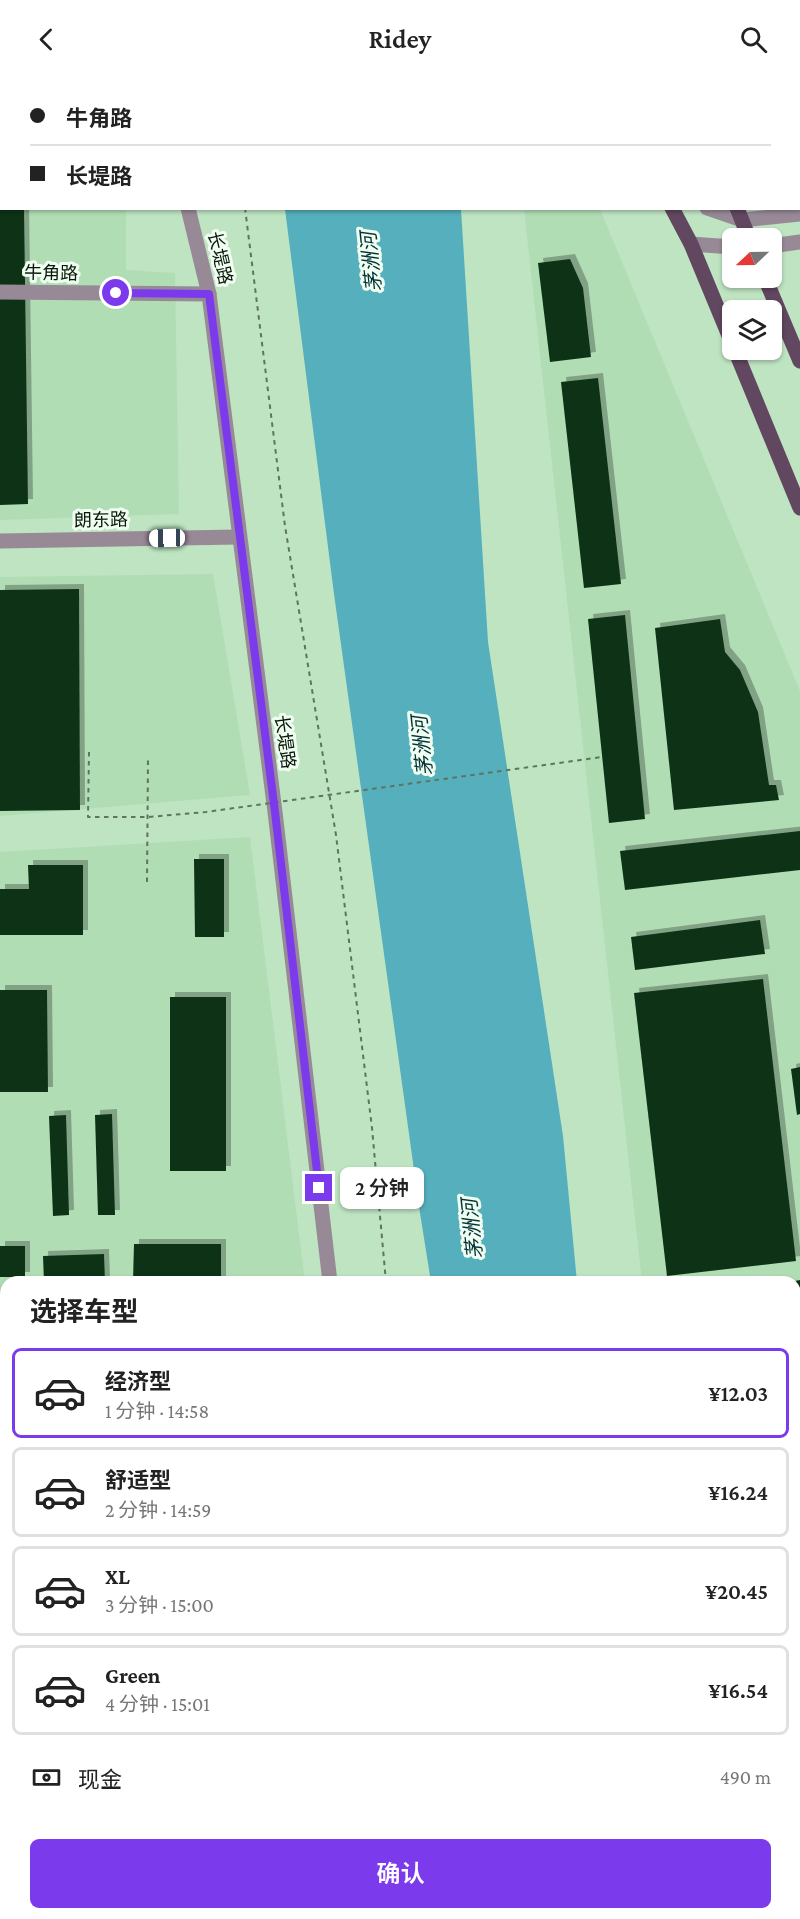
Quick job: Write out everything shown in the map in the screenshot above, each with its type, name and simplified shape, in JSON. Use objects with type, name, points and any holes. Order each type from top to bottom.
[{"type":"main road","points":[[673,210],[691,244],[722,319]]},
{"type":"main road","points":[[739,214],[745,228]]},
{"type":"main road","points":[[769,288],[800,361]]},
{"type":"main road","points":[[739,360],[800,508]]},
{"type":"street","name":"长堤路","points":[[188,210],[209,294],[275,812],[329,1276]]},
{"type":"street","points":[[718,210],[739,214],[800,214]]},
{"type":"street","points":[[782,244],[800,242]]},
{"type":"street","points":[[691,244],[722,246]]},
{"type":"street","name":"牛角路","points":[[0,292],[209,294]]},
{"type":"street","name":"朗东路","points":[[0,541],[239,537]]},
{"type":"path","points":[[245,210],[285,526],[336,835],[372,1128],[385,1276]]},
{"type":"path","points":[[89,752],[88,817],[148,817],[206,812],[602,757]]},
{"type":"path","points":[[147,882],[148,758]]},
{"type":"shaded area","points":[[0,210],[126,210],[126,270],[175,273],[179,514],[0,520]]},
{"type":"shaded area","points":[[524,210],[600,210],[800,691],[800,1276],[641,1276]]},
{"type":"shaded area","points":[[213,574],[250,795],[0,816],[0,577]]},
{"type":"shaded area","points":[[250,837],[304,1276],[0,1276],[0,852]]},
{"type":"water","name":"茅洲河","points":[[285,210],[461,210],[488,642],[563,1136],[576,1276],[430,1276],[334,594]]},
{"type":"building","points":[[0,210],[24,210],[28,504],[0,505]]},
{"type":"building","points":[[570,259],[583,288],[591,357],[550,362],[538,263]]},
{"type":"building","points":[[598,378],[621,584],[584,588],[561,382]]},
{"type":"building","points":[[79,589],[80,810],[0,811],[0,590]]},
{"type":"building","points":[[625,615],[645,819],[609,823],[588,619]]},
{"type":"building","points":[[720,619],[725,652],[740,670],[758,712],[769,785],[776,785],[779,800],[674,810],[655,628]]},
{"type":"building","points":[[800,831],[800,870],[625,890],[620,851]]},
{"type":"building","points":[[194,859],[224,859],[224,937],[195,937]]},
{"type":"building","points":[[28,865],[83,865],[83,935],[0,935],[0,889],[29,889]]},
{"type":"building","points":[[760,920],[765,954],[635,970],[631,937]]},
{"type":"building","points":[[763,979],[796,1261],[667,1276],[634,993]]},
{"type":"building","points":[[0,990],[47,990],[48,1092],[0,1092]]},
{"type":"building","points":[[170,997],[226,997],[226,1171],[170,1171]]},
{"type":"building","points":[[800,1067],[800,1114],[797,1115],[791,1069]]},
{"type":"building","points":[[112,1114],[115,1215],[98,1215],[95,1115]]},
{"type":"building","points":[[66,1115],[69,1215],[53,1216],[49,1116]]},
{"type":"building","points":[[134,1244],[221,1244],[221,1276],[133,1276]]},
{"type":"building","points":[[0,1246],[25,1246],[25,1276],[0,1276]]},
{"type":"building","points":[[104,1254],[105,1276],[44,1276],[43,1256]]},
{"type":"route","points":[[116,293],[209,294],[275,812],[319,1188]]}]
